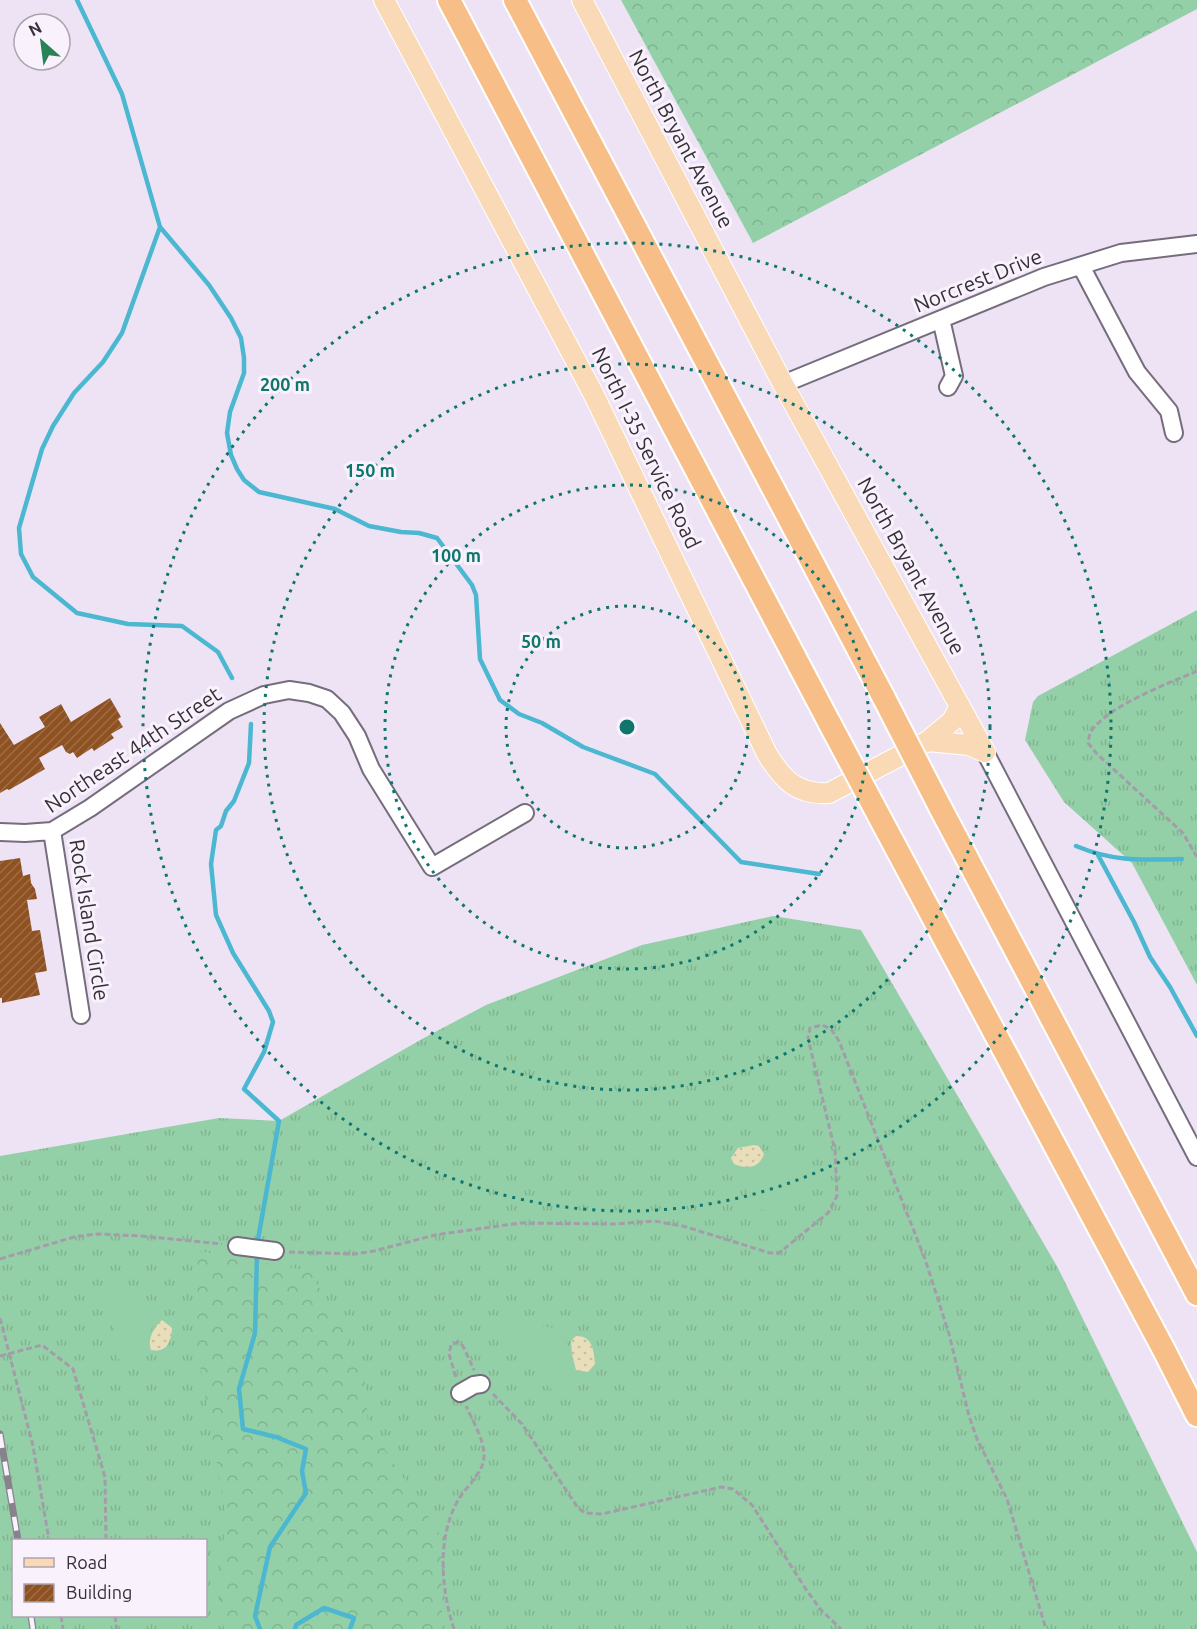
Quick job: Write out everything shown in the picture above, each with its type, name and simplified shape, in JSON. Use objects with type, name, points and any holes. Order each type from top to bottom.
[{"type":"highway","points":[[449,0],[1197,1415]]},
{"type":"highway","points":[[515,0],[1197,1294]]},
{"type":"main road","name":"North I-35 Service Road","points":[[384,0],[594,396],[767,754],[784,779],[803,790],[816,794],[829,793],[928,741],[952,721],[960,706]]},
{"type":"main road","name":"North Bryant Avenue","points":[[582,0],[783,384],[985,752]]},
{"type":"main road","points":[[928,741],[969,745],[985,752]]},
{"type":"street","name":"Norcrest Drive","points":[[783,384],[1044,277],[1121,253],[1197,244]]},
{"type":"street","points":[[1081,266],[1137,372],[1169,411],[1174,433]]},
{"type":"street","points":[[941,320],[954,376],[948,387]]},
{"type":"street","name":"Northeast 44th Street","points":[[0,832],[52,831],[230,711],[264,695],[289,690],[327,699],[342,713],[357,736],[371,769],[432,867],[525,813]]},
{"type":"street","name":"North Bryant Avenue","points":[[985,752],[1197,1156]]},
{"type":"street","name":"Rock Island Circle","points":[[52,831],[81,1015]]},
{"type":"street","points":[[237,1246],[275,1251]]},
{"type":"street","points":[[460,1393],[474,1385],[481,1384]]},
{"type":"path","points":[[1197,671],[1134,700],[1109,716],[1090,732],[1088,743],[1183,833],[1197,857]]},
{"type":"path","points":[[275,1251],[355,1254],[435,1235],[520,1223],[615,1224],[654,1221],[683,1226],[779,1253],[828,1213],[837,1196],[834,1151],[808,1038],[810,1028],[822,1025],[831,1029],[839,1041],[926,1259],[949,1334],[969,1416],[977,1438],[1007,1499],[1046,1629]]},
{"type":"path","points":[[0,1259],[74,1237],[97,1234],[237,1246]]},
{"type":"path","points":[[0,1318],[33,1446],[49,1539]]},
{"type":"path","points":[[454,1629],[444,1595],[444,1550],[449,1520],[458,1501],[483,1463],[483,1444],[460,1393],[449,1354],[451,1345],[458,1342],[464,1346],[481,1384],[522,1424],[578,1508],[585,1513],[602,1514],[721,1487],[733,1489],[743,1495],[752,1505],[807,1591],[821,1610],[841,1629]]},
{"type":"path","points":[[0,1356],[42,1345],[73,1369],[105,1477],[106,1539]]},
{"type":"green space","points":[[621,0],[1197,0],[1197,9],[753,243]]},
{"type":"green space","points":[[1197,610],[1197,985],[1132,863],[1064,802],[1025,740],[1033,702],[1038,696]]},
{"type":"green space","points":[[1197,702],[1197,758],[1176,733],[1173,723],[1178,716]]},
{"type":"green space","points":[[773,916],[861,930],[1058,1268],[1197,1552],[1197,1629],[0,1629],[0,1156],[219,1118],[279,1121],[486,1005],[642,945]]},
{"type":"green space","points":[[782,1152],[799,1167],[808,1188],[787,1211],[755,1209],[748,1193],[751,1179],[772,1153]]},
{"type":"green space","points":[[198,1251],[310,1271],[364,1369],[368,1423],[442,1538],[442,1629],[225,1629],[220,1619],[225,1512],[196,1342]]},
{"type":"green space","points":[[111,1284],[116,1284],[136,1302],[146,1306],[154,1320],[143,1348],[138,1354],[125,1359],[117,1359],[115,1330],[100,1293]]},
{"type":"green space","points":[[517,1316],[540,1326],[562,1329],[565,1332],[568,1364],[578,1381],[573,1392],[564,1394],[550,1388],[539,1376],[528,1352],[504,1338],[501,1330],[503,1324],[508,1319]]},
{"type":"sand","points":[[759,1146],[764,1154],[759,1163],[747,1167],[734,1164],[731,1158],[738,1148]]},
{"type":"sand","points":[[162,1320],[172,1328],[171,1338],[161,1350],[151,1350],[152,1334]]},
{"type":"sand","points":[[576,1336],[586,1338],[593,1349],[595,1364],[588,1372],[576,1370],[571,1341]]},
{"type":"building","points":[[110,698],[121,717],[118,719],[123,727],[111,734],[114,738],[94,751],[92,748],[77,758],[73,752],[70,754],[66,752],[62,745],[39,758],[45,769],[0,793],[0,723],[14,745],[45,727],[39,717],[61,704],[71,722]]},
{"type":"building","points":[[20,858],[23,876],[30,874],[31,883],[35,889],[37,899],[27,900],[32,931],[40,930],[47,971],[35,973],[40,995],[2,1003],[2,998],[0,998],[0,861]]},
{"type":"waterway","points":[[77,0],[122,94],[160,227],[209,285],[241,338],[244,373],[230,412],[227,433],[231,455],[244,480],[259,492],[335,509],[369,526],[437,538],[472,585],[476,595],[480,659],[500,700],[519,714],[542,723],[583,747],[655,774],[741,862],[819,874]]},
{"type":"waterway","points":[[160,227],[122,333],[103,362],[74,393],[53,426],[42,449],[19,528],[21,554],[33,577],[77,613],[128,624],[182,626],[218,652],[232,678]]},
{"type":"waterway","points":[[251,724],[249,763],[234,801],[226,811],[221,826],[216,830],[211,864],[216,915],[233,953],[269,1011],[273,1022],[264,1052],[244,1089],[279,1121],[257,1245]]},
{"type":"waterway","points":[[1076,846],[1115,857],[1140,860],[1182,859]]},
{"type":"waterway","points":[[1098,855],[1150,957],[1170,987],[1197,1036]]},
{"type":"waterway","points":[[257,1253],[255,1333],[239,1389],[243,1429],[276,1437],[306,1449],[302,1471],[306,1493],[270,1547],[255,1616],[260,1629]]},
{"type":"waterway","points":[[295,1629],[296,1625],[324,1608],[354,1618],[350,1629]]},
{"type":"railway","points":[[0,1434],[18,1539]]},
{"type":"railway","points":[[31,1617],[33,1629]]}]
